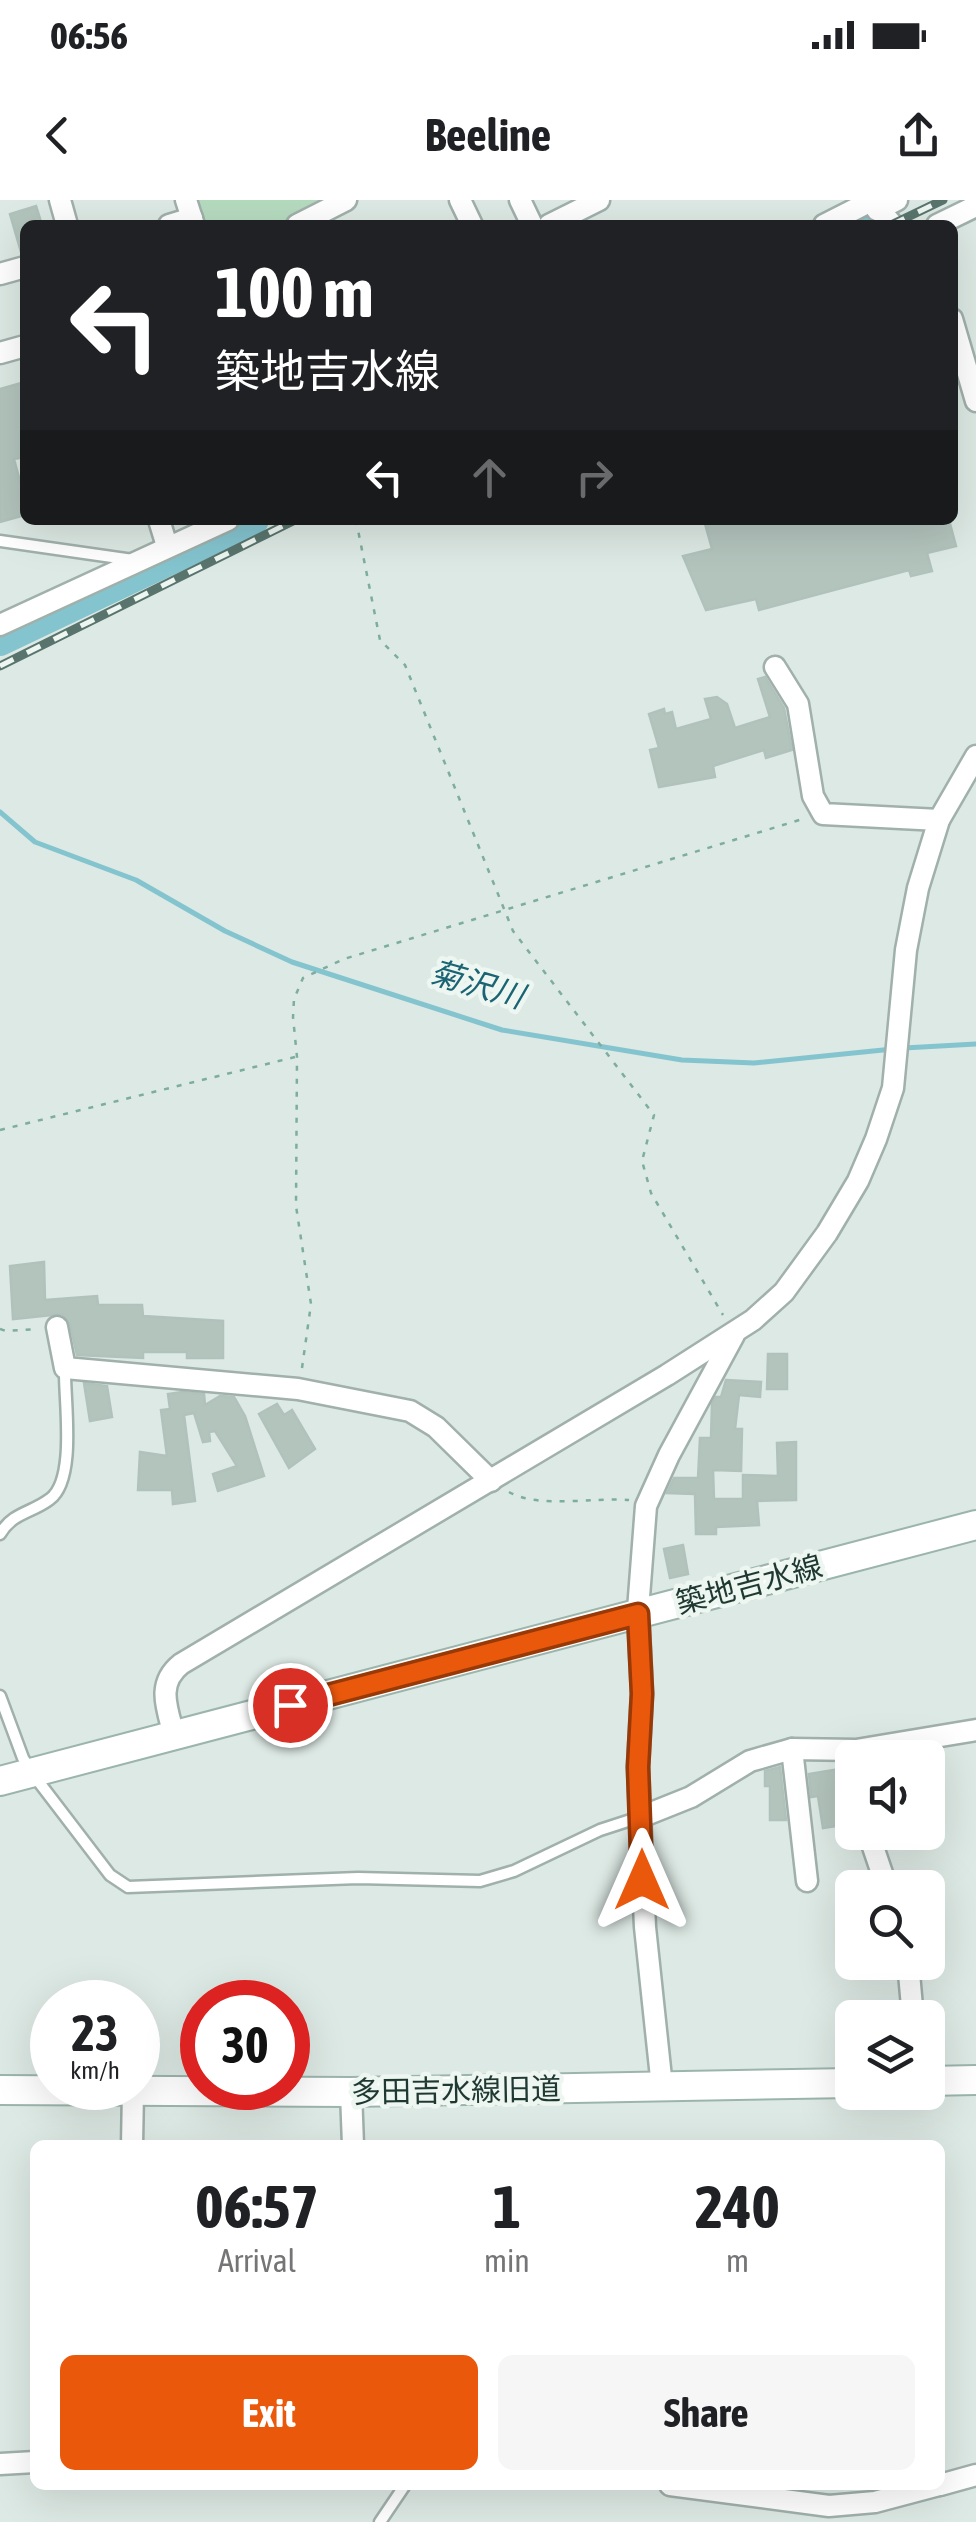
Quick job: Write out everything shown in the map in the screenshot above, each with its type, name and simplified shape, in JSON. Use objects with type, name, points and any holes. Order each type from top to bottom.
[{"type":"main road","name":"築地吉水線","points":[[0,1782],[976,1524]]},
{"type":"main road","points":[[945,2081],[976,2080]]},
{"type":"main road","name":"多田吉水線旧道","points":[[160,2091],[351,2092],[835,2083]]},
{"type":"main road","name":"多田吉水線旧道","points":[[0,2090],[30,2090]]},
{"type":"street","points":[[307,220],[346,200]]},
{"type":"street","points":[[558,220],[600,200]]},
{"type":"street","points":[[836,220],[873,204],[898,200]]},
{"type":"street","points":[[947,220],[976,206]]},
{"type":"street","points":[[958,340],[976,401]]},
{"type":"street","points":[[161,525],[166,546]]},
{"type":"street","points":[[0,625],[215,525]]},
{"type":"street","points":[[775,667],[798,704],[813,796],[823,814],[939,820]]},
{"type":"street","points":[[174,1735],[164,1699],[165,1686],[169,1674],[181,1664],[735,1333],[784,1292],[810,1259],[858,1181],[876,1139],[894,1088],[906,950],[918,888],[939,820],[976,756]]},
{"type":"street","points":[[58,1327],[64,1368],[298,1390],[410,1410],[436,1427],[490,1480]]},
{"type":"street","points":[[662,2086],[644,1927],[638,1767],[642,1694],[638,1614],[646,1506],[735,1333]]},
{"type":"street","points":[[926,1740],[976,1730]]},
{"type":"street","points":[[641,1817],[692,1797],[750,1761],[792,1749],[835,1752]]},
{"type":"street","points":[[792,1749],[807,1881]]},
{"type":"street","points":[[351,2092],[353,2140]]},
{"type":"street","points":[[132,2140],[133,2110]]},
{"type":"street","points":[[0,2464],[30,2462]]},
{"type":"street","points":[[945,2483],[976,2475]]},
{"type":"street","points":[[708,2490],[828,2506],[875,2502],[920,2490]]},
{"type":"lane","points":[[0,541],[136,560]]},
{"type":"lane","points":[[0,1534],[12,1518],[52,1498],[60,1487],[68,1453],[64,1368]]},
{"type":"lane","points":[[0,1696],[22,1758],[32,1773],[110,1876],[128,1888],[358,1878],[480,1881],[514,1871],[600,1830],[641,1817]]},
{"type":"lane","points":[[380,2522],[402,2490]]},
{"type":"path","points":[[357,525],[380,640],[405,666],[513,931],[654,1115],[642,1162],[652,1193],[735,1333]]},
{"type":"path","points":[[298,1390],[311,1304],[296,1206],[297,1057],[293,1017],[294,999],[303,978],[344,959],[823,814]]},
{"type":"path","points":[[0,1130],[297,1057]]},
{"type":"path","points":[[0,1329],[58,1327]]},
{"type":"path","points":[[490,1480],[518,1497],[627,1499],[646,1506]]},
{"type":"green space","points":[[186,200],[346,200],[307,220],[192,220]]},
{"type":"building","points":[[36,206],[40,220],[20,220],[20,249],[10,214]]},
{"type":"building","points":[[20,383],[20,458],[14,459],[20,481],[20,516],[0,522],[0,389]]},
{"type":"building","points":[[705,525],[950,525],[956,546],[927,553],[932,571],[911,576],[909,570],[759,610],[756,599],[706,610],[683,556],[712,549]]},
{"type":"building","points":[[765,677],[784,708],[792,750],[766,758],[764,750],[713,766],[715,777],[659,787],[650,750],[659,748],[649,714],[664,709],[665,714],[672,712],[676,729],[711,719],[705,699],[717,697],[727,704],[735,728],[770,717],[758,679]]},
{"type":"building","points":[[44,1262],[45,1300],[97,1296],[98,1305],[142,1305],[143,1316],[223,1321],[223,1358],[187,1358],[187,1352],[143,1352],[143,1358],[77,1355],[70,1324],[62,1314],[13,1319],[10,1266]]},
{"type":"building","points":[[768,1354],[787,1354],[787,1389],[767,1389]]},
{"type":"building","points":[[726,1380],[761,1382],[760,1397],[739,1395],[735,1429],[742,1429],[741,1471],[713,1470],[714,1499],[743,1499],[743,1475],[778,1476],[777,1443],[796,1442],[796,1500],[757,1501],[759,1525],[716,1527],[716,1534],[696,1534],[695,1494],[667,1493],[674,1478],[698,1478],[700,1438],[711,1438],[712,1404],[716,1397],[721,1397]]},
{"type":"building","points":[[84,1383],[107,1386],[112,1417],[90,1421]]},
{"type":"building","points":[[168,1394],[204,1394],[205,1405],[220,1396],[234,1397],[245,1416],[264,1476],[218,1491],[213,1474],[237,1466],[215,1431],[209,1432],[210,1441],[203,1442],[194,1413],[184,1415],[195,1501],[173,1504],[172,1490],[138,1490],[140,1452],[167,1456],[161,1410],[170,1409]]},
{"type":"building","points":[[277,1404],[284,1415],[292,1410],[315,1449],[289,1468],[259,1414]]},
{"type":"building","points":[[683,1545],[688,1574],[670,1578],[664,1549]]},
{"type":"building","points":[[780,1767],[786,1820],[770,1820],[770,1786],[765,1786],[765,1771]]},
{"type":"building","points":[[835,1770],[835,1826],[823,1828],[818,1796],[811,1797],[809,1774]]},
{"type":"waterway","name":"菊沢川","points":[[862,220],[873,215]]},
{"type":"waterway","name":"菊沢川","points":[[0,641],[244,525]]},
{"type":"waterway","name":"菊沢川","points":[[0,812],[35,842],[136,880],[225,931],[292,962],[502,1030],[682,1060],[754,1063],[893,1049]]},
{"type":"waterway","name":"菊沢川","points":[[904,1048],[976,1044]]},
{"type":"railway","points":[[901,220],[943,200]]},
{"type":"railway","points":[[0,666],[285,525]]},
{"type":"route","points":[[290,1705],[638,1614],[642,1880]]}]
